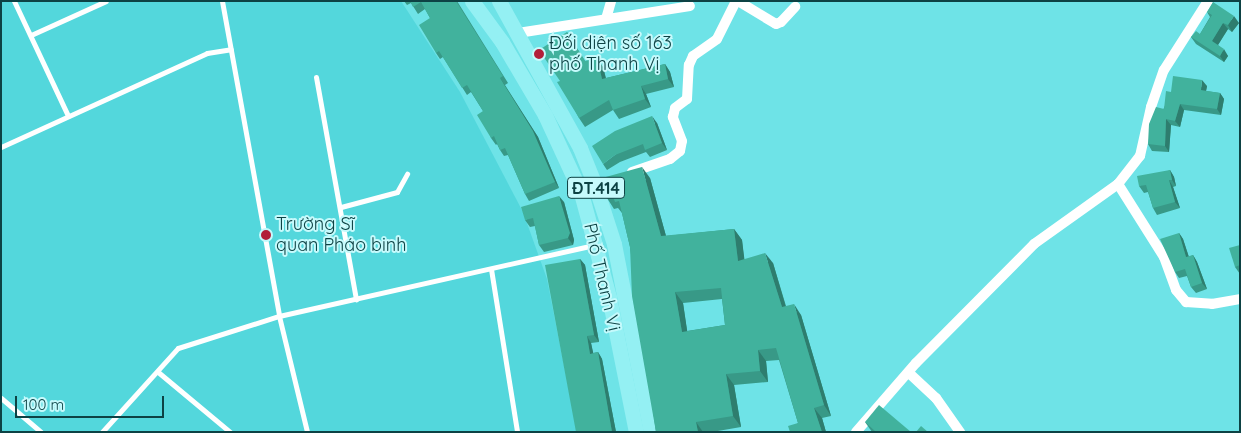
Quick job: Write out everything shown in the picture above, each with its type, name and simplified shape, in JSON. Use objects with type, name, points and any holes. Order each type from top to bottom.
[{"type":"main road","name":"Phố Thanh Vị","points":[[472,1],[502,42],[565,153],[597,245],[636,432]]},
{"type":"main road","name":"Phố Thanh Vị","points":[[499,1],[600,183],[651,432]]},
{"type":"street","points":[[606,19],[611,1]]},
{"type":"street","points":[[623,175],[670,159],[680,151],[682,141],[673,117],[675,108],[687,99],[689,64],[693,56],[717,38],[737,1],[776,24],[782,22],[795,7]]},
{"type":"street","points":[[856,432],[887,394],[909,373],[965,311],[1034,244],[1118,184],[1140,156],[1164,70],[1208,1]]},
{"type":"street","points":[[518,33],[690,6]]},
{"type":"street","points":[[1118,184],[1164,257],[1176,290],[1186,302],[1212,304],[1240,299]]},
{"type":"street","points":[[909,373],[936,398],[960,432]]},
{"type":"lane","points":[[14,1],[68,116]]},
{"type":"lane","points":[[31,35],[106,1]]},
{"type":"lane","points":[[222,1],[279,316],[307,432]]},
{"type":"lane","points":[[1,147],[207,53],[231,49]]},
{"type":"lane","points":[[316,77],[341,207],[356,299]]},
{"type":"lane","points":[[341,207],[397,192],[407,174]]},
{"type":"lane","points":[[102,432],[178,348],[279,316],[597,245]]},
{"type":"lane","points":[[491,269],[517,432]]},
{"type":"lane","points":[[158,372],[230,432]]},
{"type":"lane","points":[[1,398],[41,432]]},
{"type":"shaded area","name":"Trường Sĩ quan Pháo binh","points":[[1,1],[401,1],[460,92],[523,212],[547,279],[577,432],[1,432]]},
{"type":"building","points":[[410,1],[456,1],[503,76],[500,78],[533,131],[555,182],[525,194],[505,148],[500,150],[494,136],[491,138],[477,115],[483,111],[467,85],[462,88],[439,51],[436,53],[419,25],[430,18],[421,2],[413,7]]},
{"type":"building","points":[[1213,2],[1234,16],[1228,25],[1223,23],[1212,41],[1224,49],[1220,56],[1191,37],[1196,31],[1200,34],[1212,15],[1207,12]]},
{"type":"building","points":[[567,32],[585,61],[597,58],[602,79],[665,64],[668,79],[641,86],[645,99],[613,110],[609,100],[579,118],[557,82],[560,81],[539,50]]},
{"type":"building","points":[[1173,76],[1202,80],[1201,90],[1220,93],[1217,109],[1180,104],[1175,121],[1166,119],[1165,146],[1148,144],[1149,124],[1156,107],[1164,109],[1166,91],[1171,92]]},
{"type":"building","points":[[652,116],[662,143],[645,150],[643,144],[615,155],[603,164],[592,146],[615,131]]},
{"type":"building","points":[[642,167],[661,236],[734,229],[738,261],[765,253],[782,307],[794,304],[824,405],[814,408],[822,432],[790,432],[788,426],[798,423],[776,348],[758,350],[760,371],[726,374],[733,416],[696,422],[698,432],[656,432],[632,296],[630,247],[619,201],[615,202],[613,196],[607,198],[602,178]],"holes":[[[721,288],[725,325],[682,332],[675,292]]]},
{"type":"building","points":[[1170,170],[1172,180],[1169,180],[1175,202],[1153,208],[1146,185],[1139,186],[1137,176]]},
{"type":"building","points":[[559,196],[570,233],[568,238],[539,245],[533,218],[525,220],[521,207]]},
{"type":"building","points":[[1179,233],[1186,257],[1193,255],[1202,283],[1191,287],[1185,269],[1175,272],[1160,239]]},
{"type":"building","points":[[1240,245],[1240,265],[1235,267],[1229,248]]},
{"type":"building","points":[[580,259],[594,335],[587,336],[590,354],[598,352],[612,432],[576,432],[545,265]]},
{"type":"building","points":[[879,405],[911,432],[876,432],[865,422]]},
{"type":"building","points":[[921,426],[928,432],[916,432]]},
{"type":"place","name":"Đối diện số 163 phố Thanh Vị","points":[[539,54]]},
{"type":"place","name":"Trường Sĩ quan Pháo binh","points":[[266,235]]}]
